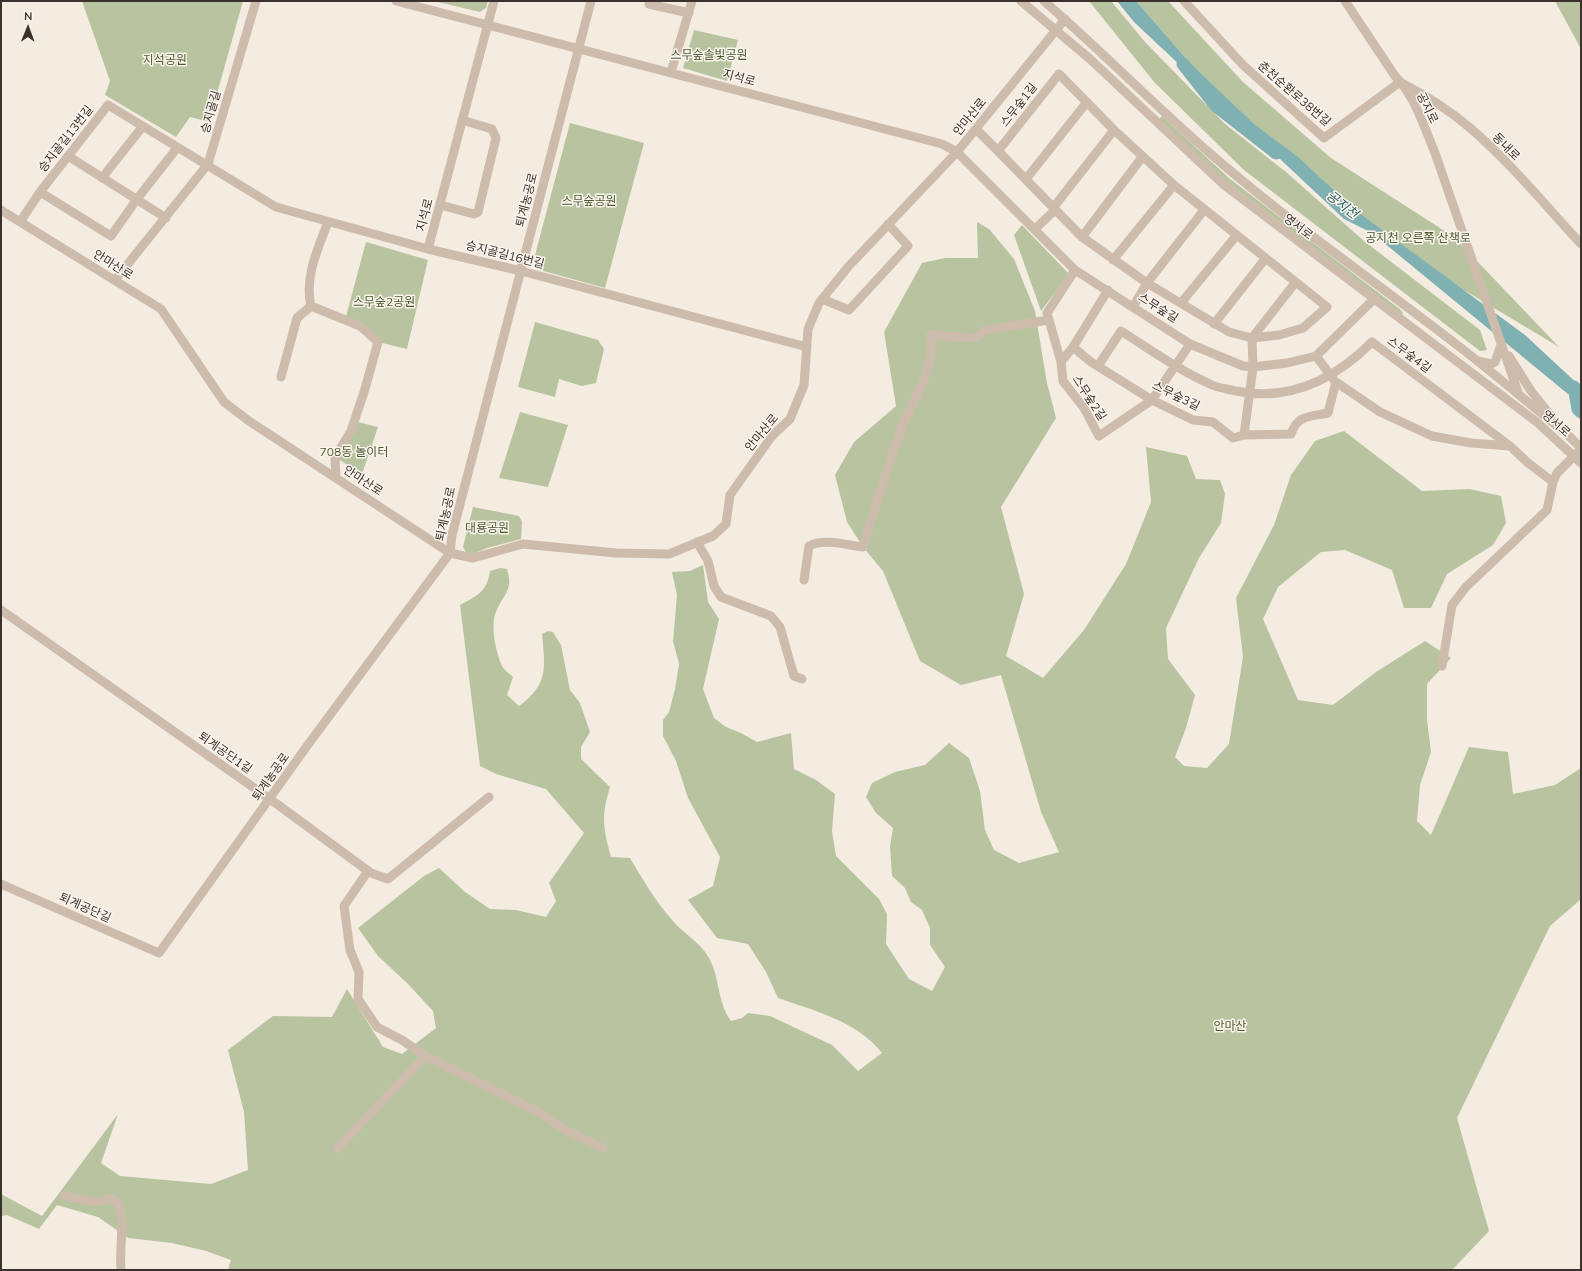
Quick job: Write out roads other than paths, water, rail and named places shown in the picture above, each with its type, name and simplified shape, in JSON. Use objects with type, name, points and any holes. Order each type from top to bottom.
[{"type":"street","name":"승지골길","points":[[115,280],[208,164],[256,1]]},
{"type":"street","name":"지석로","points":[[396,1],[942,144],[957,152]]},
{"type":"street","points":[[489,26],[494,1]]},
{"type":"street","name":"퇴계농공로","points":[[159,953],[450,553],[452,535],[577,49],[591,1]]},
{"type":"street","points":[[650,1],[649,4],[689,14]]},
{"type":"street","points":[[671,72],[692,1]]},
{"type":"street","name":"영서로","points":[[1024,1],[1091,60],[1224,185],[1373,300],[1526,415],[1581,463]]},
{"type":"street","name":"영서로","points":[[1044,1],[1102,52],[1160,108],[1249,186],[1476,361],[1562,430],[1581,449],[1557,473],[1553,482],[1547,510],[1466,587],[1452,604],[1442,666]]},
{"type":"street","name":"춘천순환로38번길","points":[[1184,1],[1243,65],[1324,138],[1400,82]]},
{"type":"street","name":"공지로","points":[[1345,1],[1400,82],[1425,128],[1504,356]]},
{"type":"street","name":"안마산로","points":[[1,210],[162,309],[224,402],[249,421],[450,553],[473,558],[523,544],[616,553],[669,554],[713,536],[726,524],[730,495],[772,436],[790,419],[804,385],[808,329],[822,299],[848,267],[957,152],[1065,19]]},
{"type":"street","name":"지석로","points":[[428,249],[462,120],[489,26]]},
{"type":"street","points":[[1091,60],[1094,52],[1102,52]]},
{"type":"street","name":"스무숲1길","points":[[1059,74],[1114,130],[1174,185],[1204,210],[1327,307],[1303,328],[1279,335],[1252,338],[1229,332],[1147,282],[1113,260],[1082,237],[998,150],[1059,74]]},
{"type":"street","name":"동내로","points":[[1400,82],[1431,99],[1469,127],[1541,200],[1581,244]]},
{"type":"street","points":[[1026,179],[1087,102]]},
{"type":"street","name":"승지골길13번길","points":[[20,222],[40,192],[108,105],[177,148],[208,164]]},
{"type":"street","points":[[440,205],[474,214],[478,212],[496,138],[492,129],[462,120]]},
{"type":"street","points":[[102,178],[143,126]]},
{"type":"street","points":[[976,129],[998,150]]},
{"type":"street","points":[[1035,229],[1054,209],[1114,130]]},
{"type":"street","points":[[40,192],[111,236],[137,199],[177,148]]},
{"type":"street","name":"스무숲길","points":[[957,152],[1076,270],[1190,344],[1243,366],[1253,367],[1287,363],[1316,356]]},
{"type":"street","points":[[68,156],[166,218]]},
{"type":"street","points":[[1082,237],[1142,156]]},
{"type":"street","name":"승지골길16번길","points":[[208,164],[276,207],[428,249],[521,271],[807,347]]},
{"type":"street","points":[[1113,260],[1174,185]]},
{"type":"street","points":[[1133,307],[1147,282],[1204,210]]},
{"type":"street","points":[[311,306],[308,293],[316,254],[328,222]]},
{"type":"street","points":[[822,299],[849,310],[908,246],[888,224]]},
{"type":"street","points":[[1181,303],[1236,236]]},
{"type":"street","points":[[1214,324],[1265,259]]},
{"type":"street","points":[[804,580],[809,546],[829,543],[863,547],[900,432],[928,368],[932,348],[930,335],[976,338],[985,330],[1049,320],[1047,313],[1076,270]]},
{"type":"street","points":[[1244,435],[1251,394],[1253,367],[1252,338],[1295,283]]},
{"type":"street","points":[[1061,362],[1073,347],[1108,290]]},
{"type":"street","points":[[1373,300],[1316,356],[1333,379],[1380,412],[1432,436],[1471,443],[1510,446]]},
{"type":"street","points":[[282,377],[297,318],[311,306]]},
{"type":"street","points":[[311,306],[360,326],[378,342],[365,389],[351,431],[335,457],[336,478]]},
{"type":"street","name":"스무숲2길","points":[[1049,320],[1061,362],[1062,381],[1084,408],[1099,436],[1152,400]]},
{"type":"street","name":"스무숲4길","points":[[1098,366],[1121,331],[1176,366],[1214,386],[1251,394],[1297,391],[1333,379],[1372,342],[1510,446],[1527,462],[1553,482]]},
{"type":"street","points":[[1152,400],[1190,344]]},
{"type":"street","name":"스무숲3길","points":[[1073,347],[1098,366],[1152,400],[1193,420],[1213,422],[1233,438],[1244,435],[1291,434],[1294,425],[1300,419],[1328,413],[1333,379]]},
{"type":"street","points":[[1476,361],[1491,364],[1504,356]]},
{"type":"street","points":[[1504,356],[1526,415]]},
{"type":"street","points":[[1504,356],[1562,430]]},
{"type":"street","points":[[697,542],[708,561],[714,586],[721,597],[771,616],[780,627],[794,676],[802,679]]},
{"type":"street","name":"퇴계공단1길","points":[[1,610],[270,799],[368,871],[388,880],[489,797]]},
{"type":"street","points":[[368,871],[344,906],[350,950],[359,972],[358,999],[377,1027],[402,1040],[424,1056],[542,1114],[567,1131],[603,1148]]},
{"type":"street","name":"퇴계공단길","points":[[1,884],[159,953]]},
{"type":"street","points":[[337,1149],[424,1056]]},
{"type":"street","points":[[65,1196],[97,1202],[111,1198],[120,1204],[123,1217],[121,1270]]},
{"type":"water","points":[[1117,1],[1136,1],[1190,63],[1254,124],[1298,157],[1355,210],[1525,335],[1581,387],[1581,397],[1568,394],[1372,233],[1344,219],[1134,22]]},
{"type":"waterway","name":"공지천","points":[[1183,64],[1216,106],[1276,153]]},
{"type":"waterway","points":[[1574,387],[1578,409],[1581,412]]},
{"type":"park label","name":"스무숲솔빛공원","points":[[709,55]]},
{"type":"park label","name":"지석공원","points":[[165,60]]},
{"type":"park label","name":"스무숲공원","points":[[589,201]]},
{"type":"park label","name":"공지천 오른쪽 산책로","points":[[1418,238]]},
{"type":"park label","name":"스무숲2공원","points":[[384,302]]},
{"type":"park label","name":"708동 놀이터","points":[[354,452]]},
{"type":"park label","name":"대룡공원","points":[[487,528]]},
{"type":"park label","name":"안마산","points":[[1230,1026]]}]
